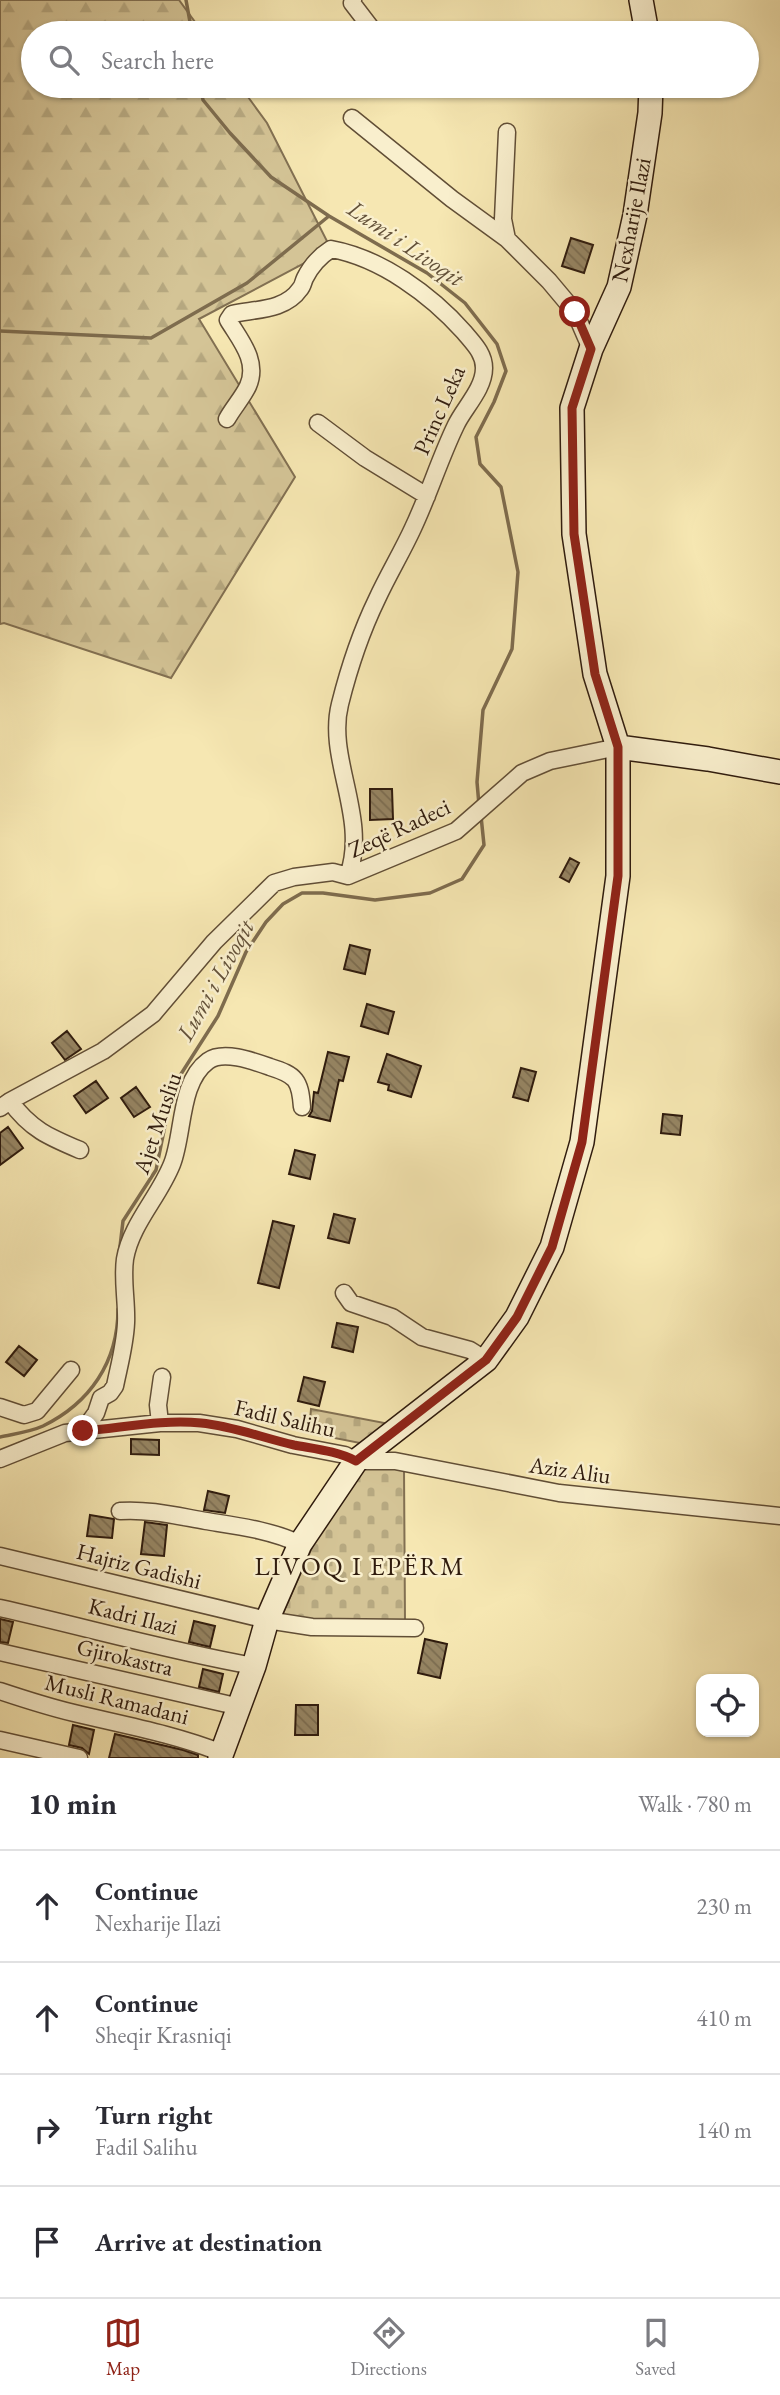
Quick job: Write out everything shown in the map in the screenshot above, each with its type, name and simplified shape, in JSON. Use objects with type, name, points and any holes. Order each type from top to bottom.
[{"type":"street","points":[[353,0],[352,3],[364,21]]},
{"type":"street","points":[[641,0],[645,21]]},
{"type":"street","name":"Nexharije Ilazi","points":[[221,1756],[254,1666],[267,1620],[300,1544],[356,1461],[486,1360],[517,1317],[552,1247],[582,1142],[618,876],[618,747],[595,674],[574,534],[572,408],[591,349],[619,287],[635,215],[650,98]]},
{"type":"street","points":[[352,118],[452,199],[507,239],[549,281],[575,312],[591,349]]},
{"type":"street","points":[[507,132],[503,219],[507,239]]},
{"type":"street","name":"Princ Leka","points":[[227,419],[248,386],[251,374],[251,360],[245,345],[228,320],[232,314],[263,310],[289,298],[300,289],[315,263],[331,249],[356,256],[401,278],[427,296],[455,322],[480,351],[484,369],[479,386],[456,425],[412,530],[375,601],[349,668],[339,708],[339,744],[354,827],[352,864],[348,876]]},
{"type":"street","name":"Princ Leka","points":[[318,423],[427,496]]},
{"type":"street","points":[[618,747],[708,758],[780,772]]},
{"type":"street","name":"Zeqë Radeci","points":[[80,1150],[38,1131],[5,1104],[103,1051],[153,1014],[214,942],[274,883],[294,877],[333,872],[348,876],[456,831],[522,773],[550,761],[618,747]]},
{"type":"street","name":"Ajet Musliu","points":[[83,1431],[96,1413],[102,1398],[115,1386],[126,1324],[125,1260],[132,1234],[173,1163],[184,1108],[196,1073],[210,1059],[226,1056],[285,1071],[297,1079],[302,1107]]},
{"type":"street","points":[[344,1293],[351,1303],[392,1317],[422,1337],[470,1350],[486,1360]]},
{"type":"street","points":[[0,1407],[24,1415],[37,1411],[71,1370]]},
{"type":"street","points":[[160,1423],[158,1405],[162,1377]]},
{"type":"street","name":"Fadil Salihu","points":[[0,1459],[65,1433],[160,1423],[200,1423],[345,1455],[356,1461]]},
{"type":"street","name":"Aziz Aliu","points":[[356,1461],[395,1461],[559,1493],[780,1516]]},
{"type":"street","points":[[120,1511],[140,1509],[243,1527],[300,1544]]},
{"type":"street","name":"Hajriz Gadishi","points":[[0,1556],[267,1620],[312,1627],[415,1628]]},
{"type":"street","name":"Kadri Ilazi","points":[[0,1608],[198,1656],[254,1666]]},
{"type":"street","name":"Gjirokastra","points":[[0,1652],[240,1707]]},
{"type":"street","name":"Musli Ramadani","points":[[0,1691],[70,1712],[153,1730],[193,1742],[221,1756]]},
{"type":"street","points":[[0,1740],[79,1758]]},
{"type":"green space","points":[[0,0],[179,0],[194,21],[21,21],[21,98],[249,98],[267,123],[331,249],[199,319],[295,477],[171,678],[4,623],[0,624]]},
{"type":"green space","points":[[311,1409],[395,1425],[370,1445],[309,1433]]},
{"type":"green space","points":[[365,1466],[404,1469],[405,1622],[280,1620],[325,1518]]},
{"type":"building","points":[[571,238],[593,245],[584,273],[562,266]]},
{"type":"building","points":[[370,789],[392,789],[393,819],[370,820]]},
{"type":"building","points":[[570,858],[579,863],[569,882],[560,877]]},
{"type":"building","points":[[350,945],[370,950],[365,974],[344,969]]},
{"type":"building","points":[[367,1004],[394,1012],[388,1034],[361,1026]]},
{"type":"building","points":[[67,1031],[81,1049],[65,1060],[52,1043]]},
{"type":"building","points":[[328,1052],[349,1057],[343,1081],[339,1080],[330,1121],[309,1116]]},
{"type":"building","points":[[387,1054],[421,1066],[411,1097],[388,1090],[389,1085],[378,1082]]},
{"type":"building","points":[[521,1068],[536,1072],[528,1101],[513,1097]]},
{"type":"building","points":[[96,1081],[108,1098],[86,1113],[74,1096]]},
{"type":"building","points":[[136,1087],[150,1107],[134,1117],[121,1098]]},
{"type":"building","points":[[663,1114],[682,1116],[680,1135],[661,1133]]},
{"type":"building","points":[[8,1127],[23,1148],[0,1165],[0,1133]]},
{"type":"building","points":[[295,1150],[315,1155],[310,1179],[289,1174]]},
{"type":"building","points":[[334,1214],[355,1219],[349,1243],[328,1238]]},
{"type":"building","points":[[273,1221],[294,1226],[279,1288],[258,1283]]},
{"type":"building","points":[[337,1323],[358,1327],[353,1352],[332,1347]]},
{"type":"building","points":[[19,1346],[37,1360],[24,1376],[6,1362]]},
{"type":"building","points":[[304,1377],[325,1382],[319,1406],[298,1401]]},
{"type":"building","points":[[131,1439],[159,1440],[159,1455],[131,1454]]},
{"type":"building","points":[[208,1491],[229,1496],[225,1513],[204,1510]]},
{"type":"building","points":[[90,1515],[114,1519],[112,1538],[87,1536]]},
{"type":"building","points":[[145,1522],[167,1525],[164,1556],[141,1554]]},
{"type":"building","points":[[0,1619],[13,1622],[8,1643],[0,1642]]},
{"type":"building","points":[[194,1621],[215,1626],[210,1647],[189,1642]]},
{"type":"building","points":[[425,1639],[447,1644],[440,1678],[418,1673]]},
{"type":"building","points":[[203,1669],[223,1674],[219,1692],[199,1687]]},
{"type":"building","points":[[296,1705],[318,1705],[318,1735],[295,1735]]},
{"type":"building","points":[[73,1725],[94,1730],[89,1754],[82,1748],[69,1745]]},
{"type":"building","points":[[115,1734],[183,1750],[198,1755],[198,1758],[109,1758]]},
{"type":"waterway","name":"Lumi i Livoqit","points":[[186,0],[190,21]]},
{"type":"waterway","name":"Lumi i Livoqit","points":[[203,98],[230,133],[271,177],[329,216],[427,273],[465,303],[497,344],[506,371],[476,437],[480,464],[501,487],[518,572],[512,649],[483,710],[477,782],[479,805]]},
{"type":"waterway","points":[[0,331],[151,338],[247,283],[329,216]]},
{"type":"waterway","name":"Lumi i Livoqit","points":[[119,1255],[123,1221],[156,1170],[168,1111],[181,1074],[218,1016],[246,952],[266,922],[283,904],[302,893],[375,900],[430,893],[462,879],[484,845],[481,816]]},
{"type":"waterway","name":"Lumi i Livoqit","points":[[0,1437],[43,1426],[60,1417],[87,1393],[107,1363],[117,1328],[118,1309]]},
{"type":"district","name":"LIVOQ I EPËRM","points":[[360,1566]]},
{"type":"route","points":[[83,1431],[160,1423],[200,1423],[345,1455],[356,1461],[486,1360],[517,1317],[552,1247],[582,1142],[618,876],[618,747],[595,674],[574,534],[572,408],[591,349],[575,312]]}]
